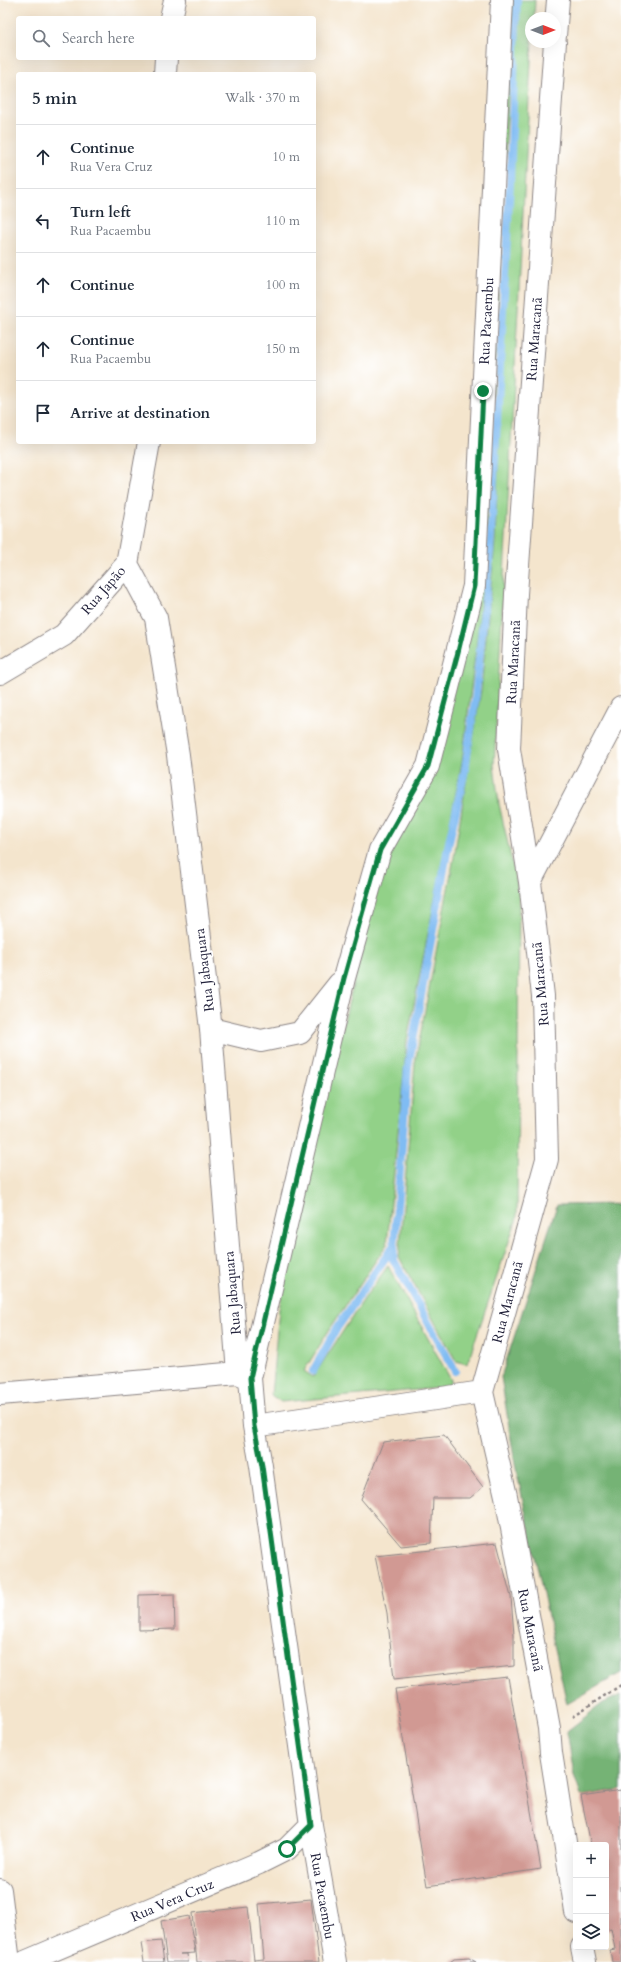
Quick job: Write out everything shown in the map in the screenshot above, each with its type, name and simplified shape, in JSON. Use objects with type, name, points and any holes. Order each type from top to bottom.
[{"type":"street","points":[[171,16],[175,0]]},
{"type":"street","name":"Rua Pacaembu","points":[[333,1954],[311,1825],[262,1466],[244,1375],[344,978],[380,850],[428,766],[474,586],[502,0]]},
{"type":"street","points":[[557,12],[558,0]]},
{"type":"street","name":"Rua Maracanã","points":[[555,48],[517,586],[509,749],[530,882],[543,996],[547,1159],[482,1392],[506,1496],[549,1731],[573,1892]]},
{"type":"street","points":[[165,72],[166,60]]},
{"type":"street","name":"Rua Japão","points":[[0,673],[64,635],[127,564],[149,444]]},
{"type":"street","name":"Rua Jabaquara","points":[[127,564],[156,618],[178,755],[211,1029],[244,1375]]},
{"type":"street","points":[[530,882],[621,708]]},
{"type":"street","points":[[211,1029],[262,1041],[300,1033],[344,978]]},
{"type":"street","points":[[0,1394],[244,1375]]},
{"type":"street","points":[[254,1426],[482,1392]]},
{"type":"street","name":"Rua Vera Cruz","points":[[25,1962],[259,1863],[287,1849],[311,1825]]},
{"type":"street","points":[[0,1890],[10,1962]]},
{"type":"street","points":[[583,1950],[585,1962]]},
{"type":"path","points":[[549,1731],[621,1685]]},
{"type":"green space","points":[[507,0],[513,0],[486,527],[479,623],[462,762],[407,1040],[387,1244],[331,1327],[304,1371],[313,1377],[368,1293],[388,1266],[451,1380],[451,1387],[281,1402],[271,1395],[279,1309],[309,1161],[386,853],[469,620]]},
{"type":"green space","points":[[517,0],[535,0],[534,12],[525,12],[525,48],[532,48],[494,766],[499,804],[519,893],[517,1218],[467,1364],[456,1361],[399,1257],[415,1063],[454,857],[481,690],[495,542]]},
{"type":"green space","points":[[621,1204],[621,1673],[567,1704],[515,1464],[501,1377],[557,1205]]},
{"type":"green space","points":[[621,1695],[621,1789],[581,1796],[574,1775],[567,1731],[603,1703]]},
{"type":"building","points":[[444,1435],[483,1487],[470,1498],[433,1498],[431,1543],[401,1546],[361,1499],[383,1442]]},
{"type":"building","points":[[497,1543],[511,1597],[514,1635],[514,1666],[394,1679],[387,1613],[375,1556]]},
{"type":"building","points":[[174,1594],[175,1629],[139,1630],[139,1595]]},
{"type":"building","points":[[508,1677],[541,1869],[427,1886],[395,1689]]},
{"type":"building","points":[[621,1790],[621,1962],[612,1962],[610,1950],[615,1949],[611,1929],[609,1929],[609,1842],[590,1842],[581,1796]]},
{"type":"building","points":[[311,1899],[319,1962],[197,1962],[192,1913],[248,1907],[254,1960],[264,1959],[259,1904]]},
{"type":"building","points":[[189,1916],[195,1953],[180,1954],[187,1954],[188,1962],[167,1962],[161,1921]]},
{"type":"building","points":[[161,1941],[164,1962],[144,1962],[141,1943]]},
{"type":"building","points":[[469,1958],[476,1962],[450,1962],[454,1959]]},
{"type":"waterway","points":[[455,1371],[393,1259],[408,1067],[449,842],[465,770],[475,701],[490,550],[510,182],[517,0]]},
{"type":"waterway","points":[[313,1371],[337,1328],[394,1245]]},
{"type":"route","points":[[287,1849],[311,1825],[262,1466],[254,1426],[250,1378],[344,978],[380,850],[428,766],[474,586],[483,391]]}]
